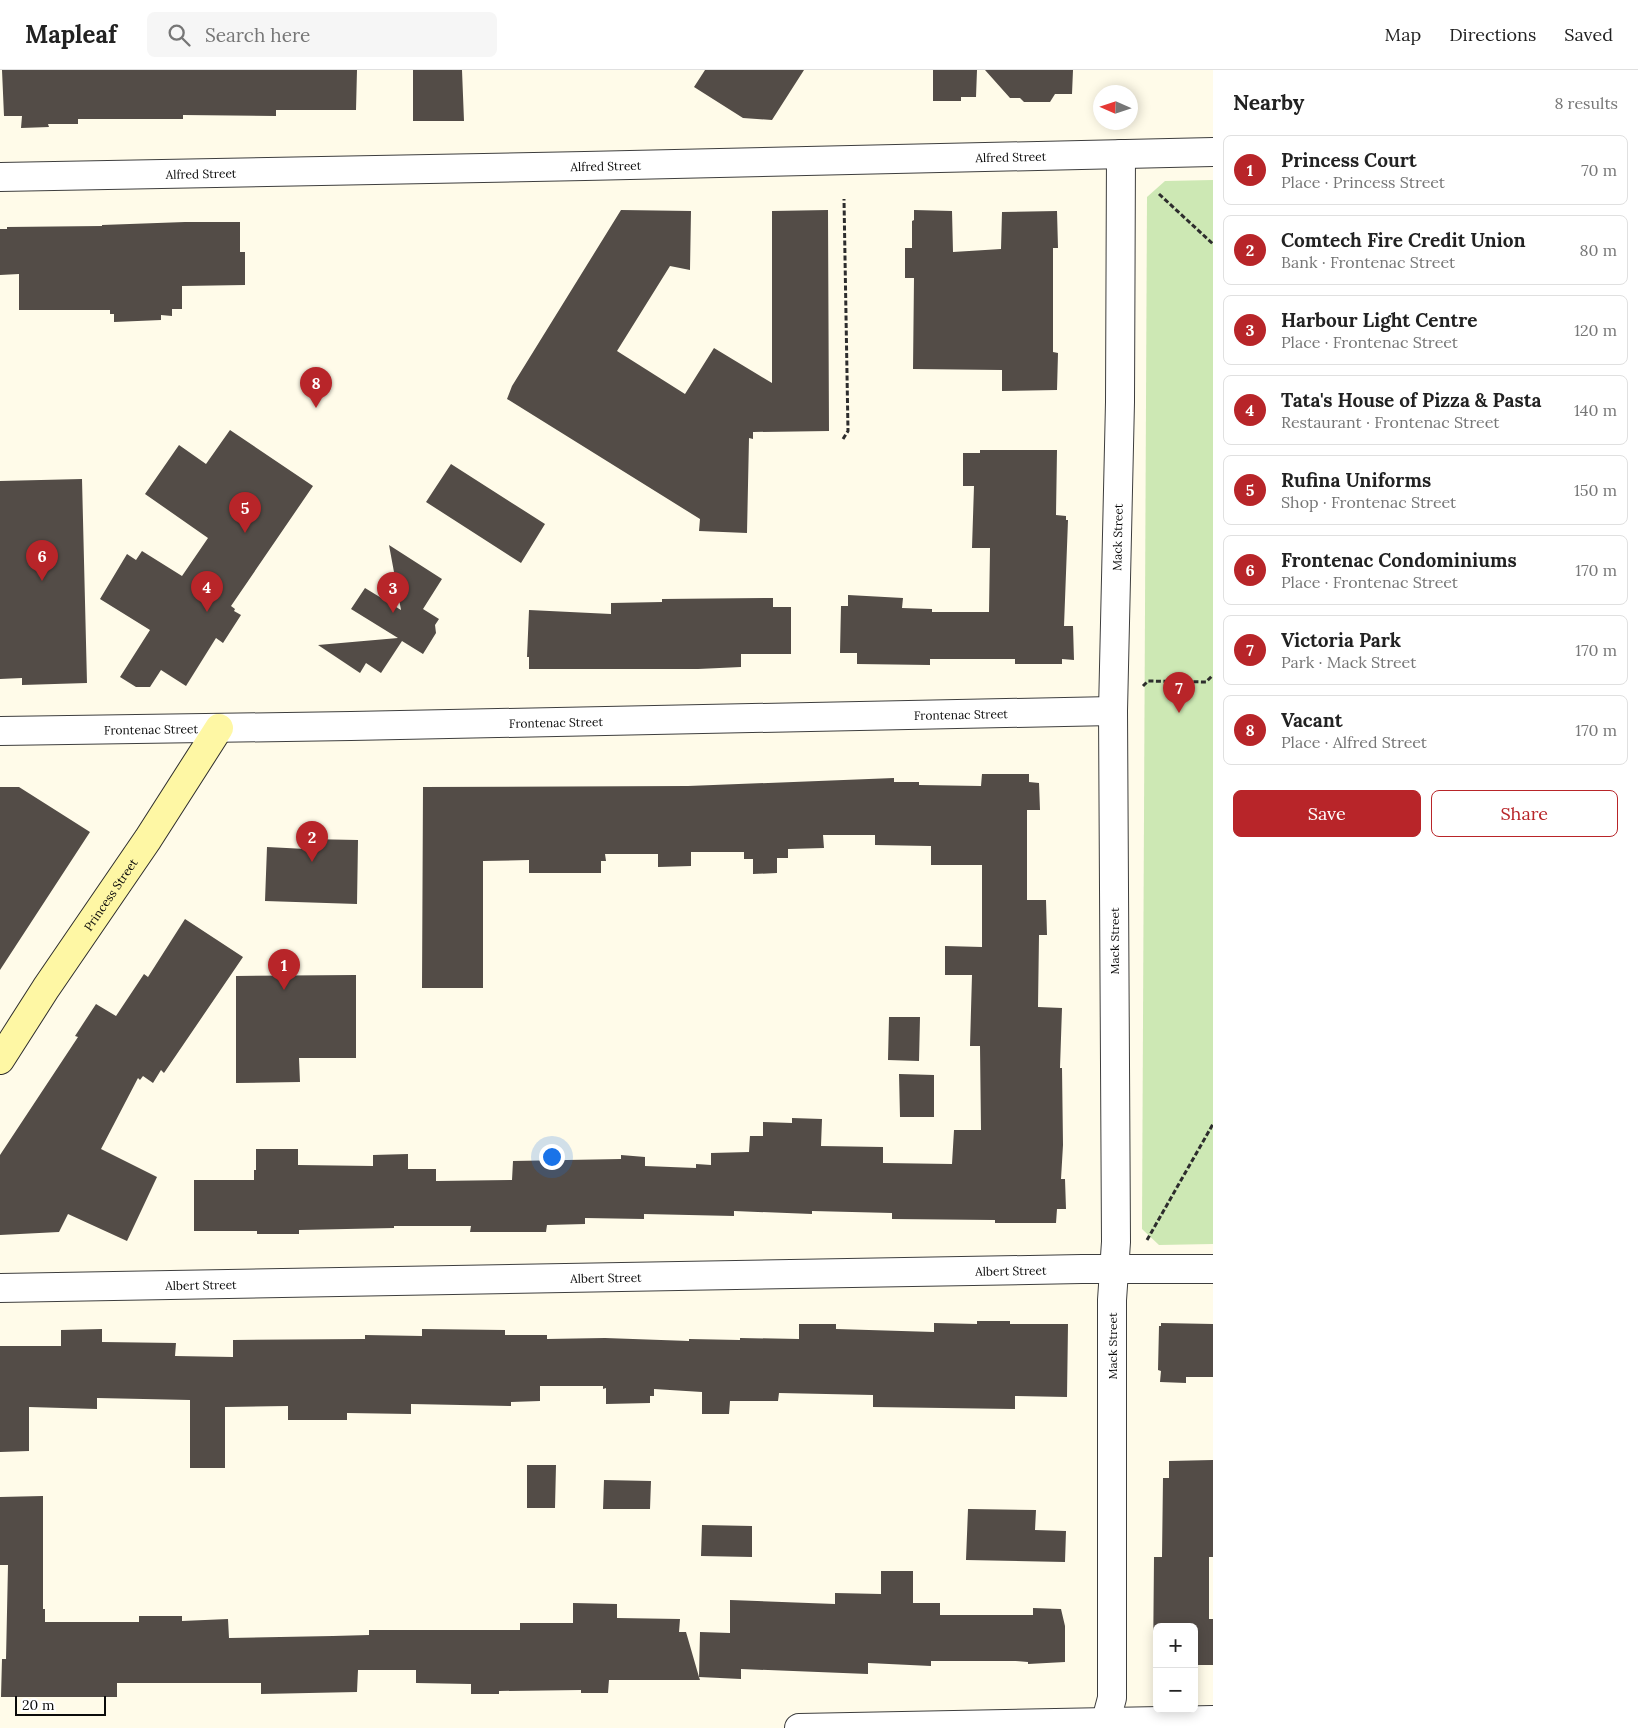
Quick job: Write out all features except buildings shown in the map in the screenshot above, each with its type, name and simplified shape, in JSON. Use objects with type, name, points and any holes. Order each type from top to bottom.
[{"type":"main road","name":"Princess Street","points":[[0,1060],[46,988],[148,839],[219,728]]},
{"type":"street","name":"Alfred Street","points":[[0,177],[1213,152]]},
{"type":"street","name":"Mack Street","points":[[1105,1725],[1112,1698],[1112,1300],[1116,1223],[1113,711],[1120,412],[1121,154]]},
{"type":"street","name":"Frontenac Street","points":[[0,730],[219,728],[1113,711]]},
{"type":"street","name":"Albert Street","points":[[0,1288],[1213,1269]]},
{"type":"street","points":[[799,1728],[1105,1725],[1213,1720]]},
{"type":"path","points":[[1159,194],[1213,244]]},
{"type":"path","points":[[843,439],[848,432],[844,199]]},
{"type":"path","points":[[1113,711],[1148,681],[1206,682],[1213,675]]},
{"type":"path","points":[[1146,1243],[1213,1124]]},
{"type":"green space","points":[[1213,180],[1213,1244],[1159,1245],[1142,1229],[1147,197],[1165,181]]},
{"type":"place","name":"Vacant","points":[[316,408]]},
{"type":"place","name":"Rufina Uniforms","points":[[245,533]]},
{"type":"place","name":"Frontenac Condominiums","points":[[42,581]]},
{"type":"place","name":"Tata's House of Pizza & Pasta","points":[[207,612]]},
{"type":"place","name":"Harbour Light Centre","points":[[393,613]]},
{"type":"place","name":"Victoria Park","points":[[1179,713]]},
{"type":"place","name":"Comtech Fire Credit Union","points":[[312,862]]},
{"type":"place","name":"Princess Court","points":[[284,990]]}]
